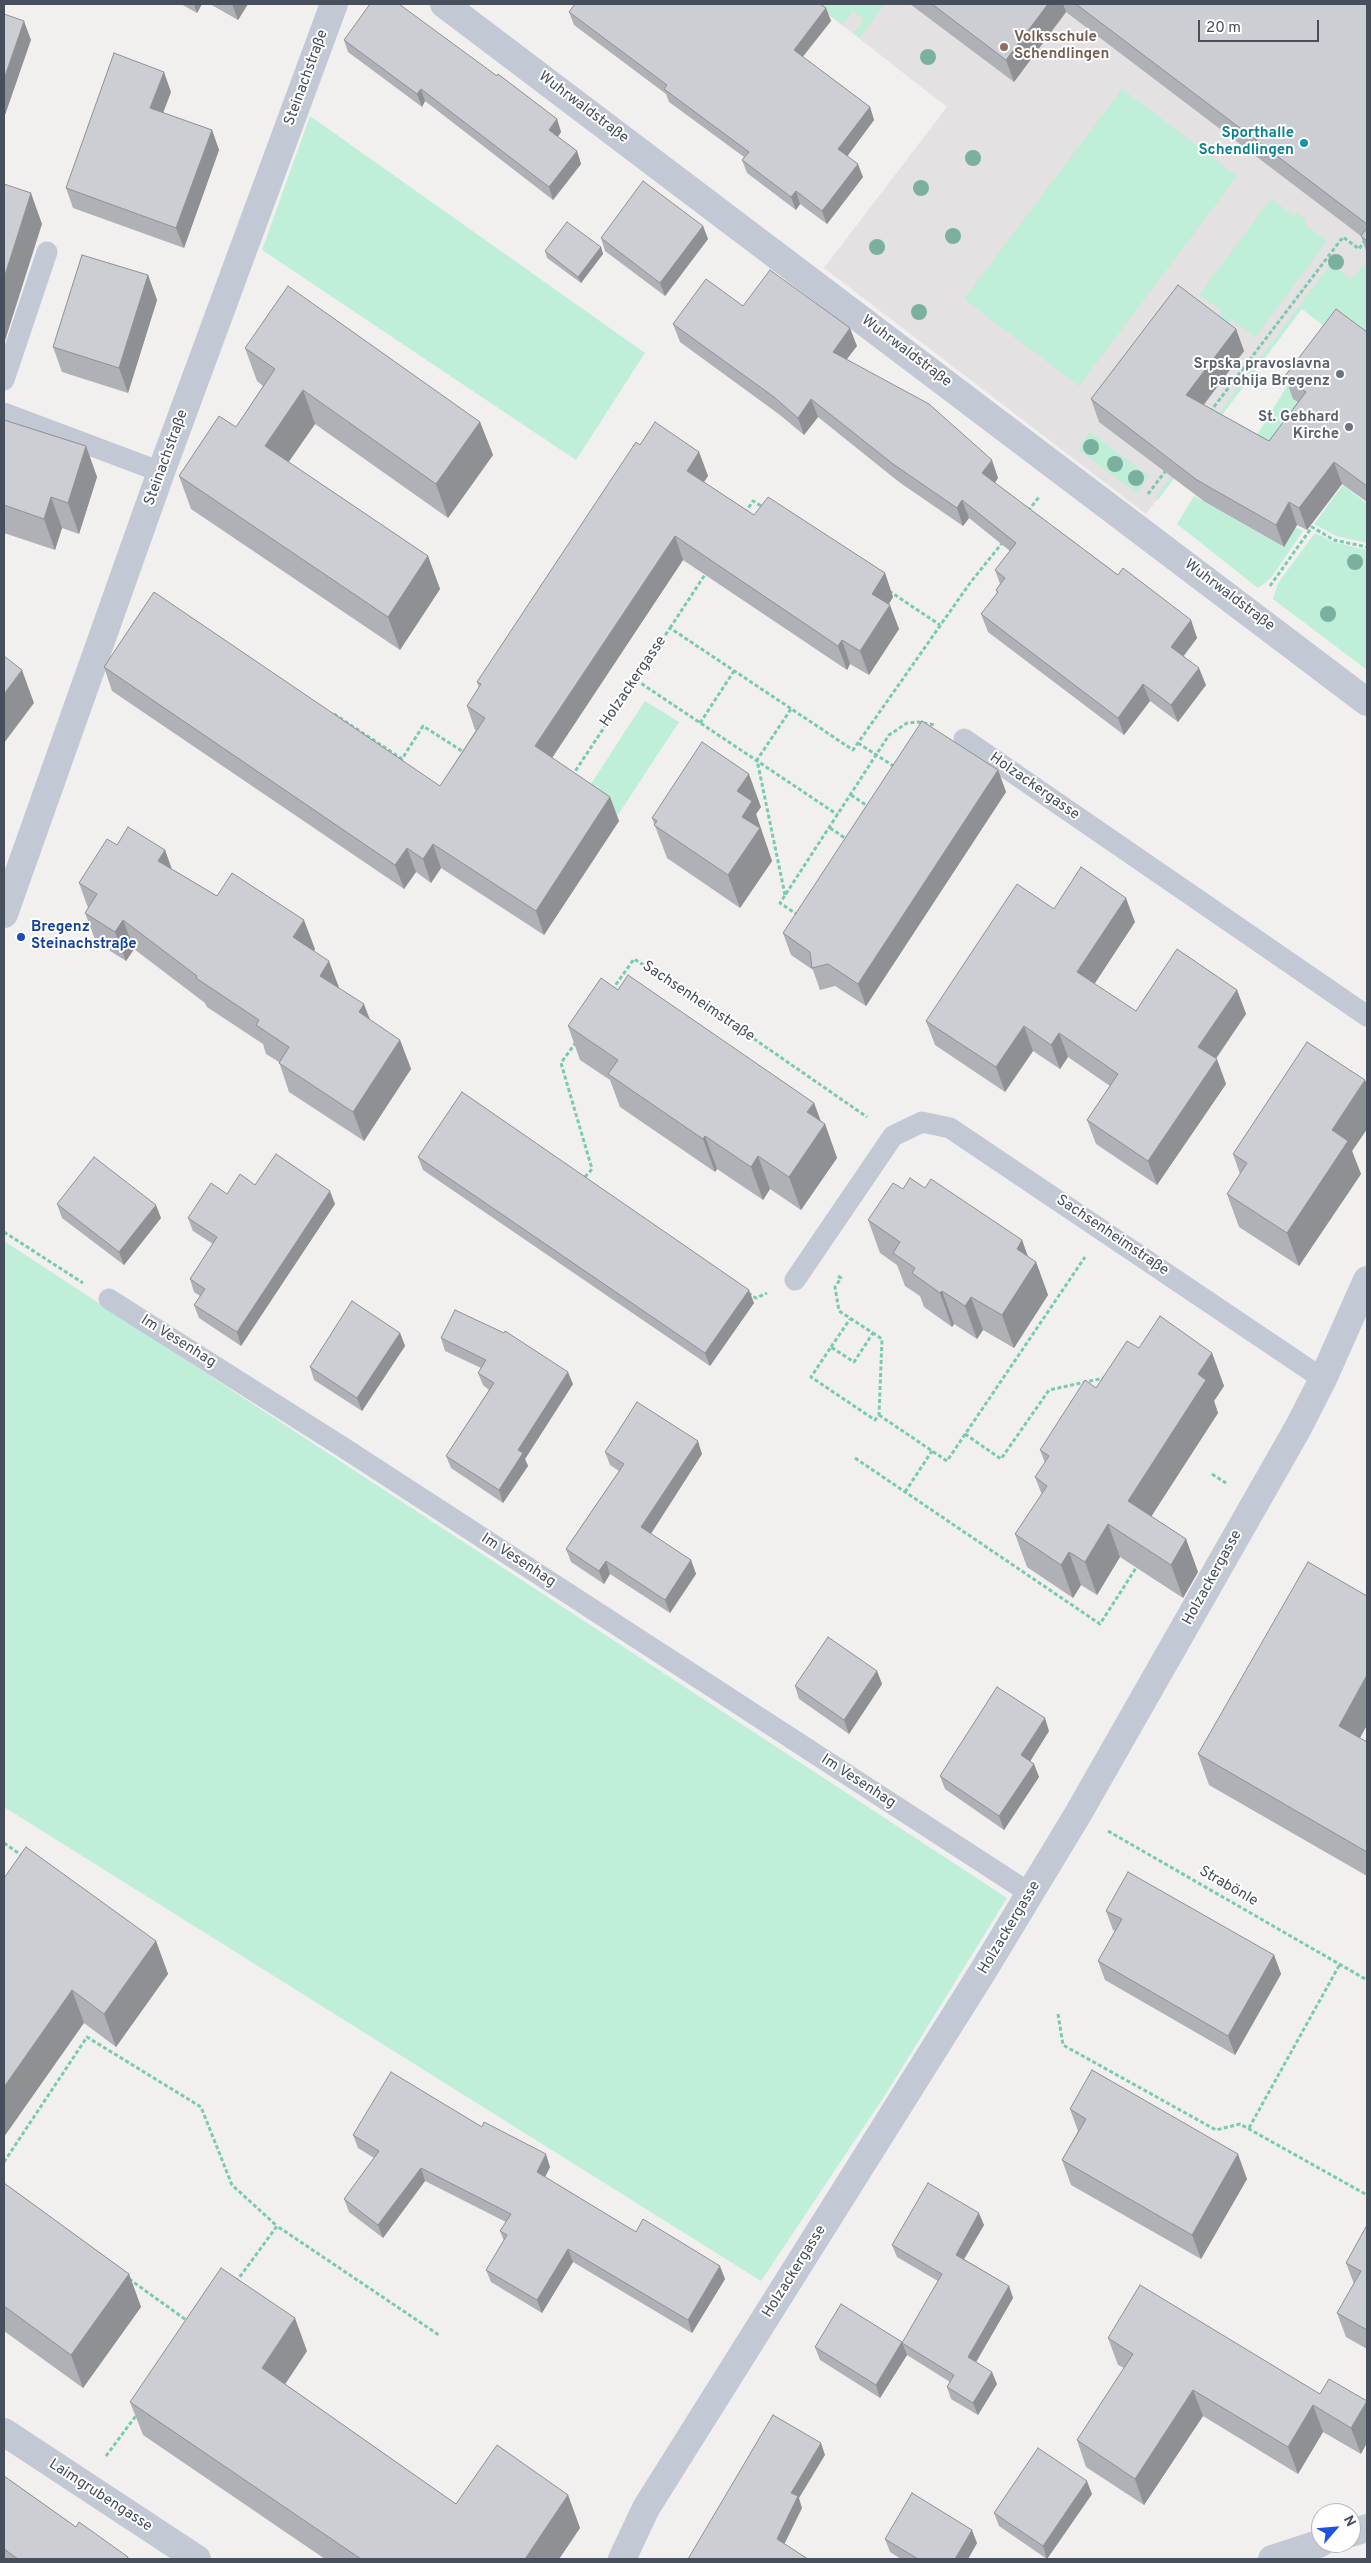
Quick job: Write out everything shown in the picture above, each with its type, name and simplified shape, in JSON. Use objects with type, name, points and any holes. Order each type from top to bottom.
[{"type":"street","name":"Steinachstraße","points":[[4,914],[161,472],[334,4]]},
{"type":"street","name":"Wuhrwaldstraße","points":[[444,4],[1251,612],[1367,702]]},
{"type":"street","name":"Holzackergasse","points":[[622,2559],[646,2508],[1031,1894],[1078,1814],[1298,1428],[1323,1379],[1367,1280]]},
{"type":"street","name":"Laimgrubengasse","points":[[4,2432],[196,2559]]},
{"type":"street","points":[[1272,2559],[1311,2546]]},
{"type":"lane","points":[[4,380],[47,252]]},
{"type":"lane","points":[[4,413],[161,472]]},
{"type":"lane","name":"Holzackergasse","points":[[964,739],[1367,1016]]},
{"type":"lane","name":"Sachsenheimstraße","points":[[893,1136],[922,1122],[950,1128],[1323,1379]]},
{"type":"lane","points":[[795,1280],[893,1136]]},
{"type":"lane","name":"Im Vesenhag","points":[[109,1299],[332,1441],[1031,1894]]},
{"type":"path","points":[[1206,418],[1343,237],[1359,249],[1367,237]]},
{"type":"path","points":[[1128,520],[1170,465]]},
{"type":"path","points":[[1025,515],[1061,469]]},
{"type":"path","points":[[743,517],[753,501],[770,512]]},
{"type":"path","points":[[1251,612],[1311,527],[1334,540],[1367,547]]},
{"type":"path","points":[[900,770],[858,743],[940,625],[1007,537]]},
{"type":"path","points":[[670,628],[712,565]]},
{"type":"path","points":[[883,587],[940,625]]},
{"type":"path","name":"Holzackergasse","points":[[571,776],[670,628],[853,750],[858,743]]},
{"type":"path","points":[[700,723],[734,671]]},
{"type":"path","points":[[636,680],[838,815]]},
{"type":"path","points":[[785,896],[757,760],[791,708]]},
{"type":"path","points":[[328,710],[402,759],[424,726],[472,758]]},
{"type":"path","points":[[803,918],[780,903],[889,735],[907,723],[931,724],[964,739]]},
{"type":"path","points":[[851,795],[874,810]]},
{"type":"path","points":[[830,828],[852,843]]},
{"type":"path","name":"Sachsenheimstraße","points":[[611,991],[634,960],[679,987],[893,1136]]},
{"type":"path","points":[[578,1039],[562,1063],[592,1169],[583,1179]]},
{"type":"path","points":[[575,1174],[591,1185]]},
{"type":"path","points":[[879,1415],[947,1462],[1103,1230]]},
{"type":"path","points":[[4,1232],[109,1299]]},
{"type":"path","points":[[810,1258],[841,1278],[835,1287],[839,1311],[882,1339],[879,1415],[875,1420],[811,1377],[850,1319]]},
{"type":"path","points":[[748,1292],[756,1298],[795,1280]]},
{"type":"path","points":[[831,1348],[854,1362],[872,1333]]},
{"type":"path","points":[[965,1434],[1001,1459],[1049,1390],[1107,1377]]},
{"type":"path","points":[[905,1492],[932,1451]]},
{"type":"path","points":[[855,1458],[1100,1624],[1136,1568]]},
{"type":"path","name":"Strabönle","points":[[1078,1814],[1367,1980]]},
{"type":"path","points":[[4,1843],[28,1859]]},
{"type":"path","points":[[1249,2128],[1340,1964]]},
{"type":"path","points":[[1058,2014],[1063,2045],[1216,2130],[1240,2124],[1249,2128],[1367,2196]]},
{"type":"path","points":[[4,2162],[87,2037],[202,2106],[232,2185],[278,2226],[439,2334]]},
{"type":"path","points":[[230,2290],[278,2226]]},
{"type":"path","points":[[122,2274],[192,2324]]},
{"type":"path","points":[[84,2486],[142,2408]]},
{"type":"shaded area","points":[[815,4],[1367,4],[1367,292],[1333,266],[1146,514],[824,268],[947,107]]},
{"type":"green space","points":[[815,4],[885,4],[859,38],[853,33],[864,19],[853,11],[842,25]]},
{"type":"green space","points":[[1122,89],[1237,176],[1079,386],[964,299]]},
{"type":"green space","points":[[310,116],[645,353],[576,460],[262,250]]},
{"type":"green space","points":[[1271,199],[1294,216],[1297,213],[1306,221],[1304,224],[1327,241],[1255,337],[1232,320],[1228,324],[1218,316],[1222,311],[1199,295]]},
{"type":"green space","points":[[1367,260],[1367,348],[1339,338],[1302,309],[1158,500],[1155,498],[1331,264],[1352,280]]},
{"type":"green space","points":[[1295,373],[1314,414],[1277,464],[1249,448]]},
{"type":"green space","points":[[1090,432],[1149,476],[1137,493],[1078,449]]},
{"type":"green space","points":[[1343,485],[1367,504],[1367,543],[1336,536],[1314,524]]},
{"type":"green space","points":[[1194,496],[1283,547],[1295,527],[1303,531],[1271,578],[1258,588],[1177,524]]},
{"type":"green space","points":[[1315,533],[1333,542],[1367,550],[1367,670],[1273,599],[1278,583]]},
{"type":"green space","points":[[645,701],[679,722],[618,815],[585,793]]},
{"type":"green space","points":[[4,1241],[1007,1898],[887,2092],[761,2281],[4,1807]]},
{"type":"building","points":[[370,4],[399,4],[497,76],[498,74],[557,119],[549,130],[577,151],[549,187],[421,89],[417,94],[344,40]]},
{"type":"building","points":[[575,4],[820,4],[826,8],[794,50],[870,107],[838,149],[858,164],[822,211],[796,191],[791,197],[742,160],[749,152],[664,89],[667,85],[569,12]]},
{"type":"building","points":[[932,4],[1048,4],[1006,60]]},
{"type":"building","name":"Sporthalle Schendlingen","points":[[1076,4],[1367,4],[1367,224]]},
{"type":"building","points":[[4,14],[24,21],[4,79]]},
{"type":"building","points":[[114,53],[164,72],[150,108],[212,130],[176,228],[66,188]]},
{"type":"building","points":[[643,181],[703,226],[660,283],[601,238]]},
{"type":"building","points":[[4,184],[31,193],[4,278]]},
{"type":"building","points":[[567,222],[601,247],[578,277],[545,251]]},
{"type":"building","points":[[1367,228],[1367,241],[1361,236]]},
{"type":"building","points":[[82,255],[148,275],[119,368],[53,347]]},
{"type":"building","points":[[770,270],[850,328],[833,352],[929,404],[992,460],[982,473],[1118,575],[1123,568],[1191,620],[1171,647],[1199,668],[1171,705],[1143,684],[1118,718],[981,614],[998,592],[996,590],[1005,578],[995,570],[1016,543],[962,500],[957,508],[893,464],[811,399],[798,418],[774,397],[673,324],[706,279],[743,306]]},
{"type":"building","points":[[1178,285],[1236,329],[1186,395],[1269,441],[1306,392],[1285,376],[1336,309],[1367,332],[1367,486],[1334,462],[1299,508],[1289,502],[1276,525],[1197,480],[1091,399]]},
{"type":"building","points":[[288,286],[480,422],[436,484],[303,390],[265,446],[428,556],[388,617],[179,476],[219,416],[236,427],[275,369],[245,348]]},
{"type":"building","points":[[4,420],[86,446],[68,503],[51,497],[44,519],[4,505]]},
{"type":"building","points":[[655,422],[699,452],[687,471],[754,515],[768,497],[885,573],[872,594],[890,605],[860,651],[842,640],[838,646],[675,536],[535,746],[610,797],[536,911],[433,844],[423,859],[407,848],[395,865],[104,667],[154,592],[440,786],[485,718],[467,706],[481,684],[477,682],[636,442],[640,445]]},
{"type":"building","points":[[4,656],[22,670],[4,694]]},
{"type":"building","points":[[922,721],[998,770],[858,984],[828,964],[812,968],[810,952],[783,933]]},
{"type":"building","points":[[702,742],[749,774],[737,791],[752,801],[742,817],[760,828],[728,875],[654,825],[657,821],[652,818]]},
{"type":"building","points":[[128,827],[165,850],[158,861],[217,896],[232,873],[304,920],[293,937],[329,961],[320,976],[364,1004],[359,1012],[400,1040],[353,1112],[279,1063],[289,1047],[256,1025],[259,1020],[196,978],[197,976],[123,920],[115,932],[85,913],[97,894],[79,883],[107,839],[117,845]]},
{"type":"building","points":[[1081,867],[1126,898],[1077,972],[1136,1011],[1177,949],[1237,990],[1198,1047],[1217,1059],[1148,1161],[1087,1120],[1118,1074],[1059,1033],[1051,1045],[1024,1026],[996,1067],[926,1021],[1017,884],[1054,909]]},
{"type":"building","points":[[628,975],[814,1103],[807,1112],[825,1124],[789,1177],[758,1156],[751,1167],[705,1136],[703,1139],[608,1074],[618,1060],[568,1026],[601,978],[618,990]]},
{"type":"building","points":[[1307,1042],[1365,1080],[1332,1130],[1348,1141],[1287,1233],[1227,1194],[1247,1163],[1233,1154]]},
{"type":"building","points":[[462,1092],[749,1290],[705,1353],[418,1157]]},
{"type":"building","points":[[276,1154],[330,1191],[237,1332],[194,1305],[205,1289],[190,1279],[217,1237],[188,1218],[211,1183],[227,1194],[240,1174],[255,1185]]},
{"type":"building","points":[[94,1157],[156,1205],[119,1252],[57,1204]]},
{"type":"building","points":[[910,1178],[925,1188],[931,1179],[1022,1240],[1017,1249],[1036,1262],[1002,1315],[971,1297],[965,1306],[942,1291],[940,1293],[912,1273],[915,1268],[893,1253],[900,1242],[868,1220],[893,1183],[903,1189]]},
{"type":"building","points":[[352,1301],[400,1333],[357,1398],[310,1367]]},
{"type":"building","points":[[455,1310],[504,1333],[505,1331],[568,1372],[518,1450],[523,1453],[499,1490],[446,1456],[494,1383],[478,1373],[486,1360],[441,1338]]},
{"type":"building","points":[[1160,1316],[1212,1353],[1198,1374],[1206,1380],[1128,1501],[1186,1539],[1171,1565],[1108,1524],[1085,1562],[1069,1552],[1061,1565],[1015,1534],[1047,1486],[1035,1477],[1049,1456],[1040,1450],[1085,1380],[1096,1388],[1127,1341],[1139,1348]]},
{"type":"building","points":[[637,1402],[698,1441],[641,1527],[691,1560],[665,1600],[606,1561],[599,1571],[566,1549],[624,1464],[605,1452]]},
{"type":"building","points":[[1308,1562],[1367,1596],[1367,1675],[1339,1726],[1367,1742],[1367,1852],[1198,1754]]},
{"type":"building","points":[[828,1637],[877,1671],[844,1720],[795,1686]]},
{"type":"building","points":[[997,1687],[1045,1718],[1021,1755],[1034,1764],[999,1816],[940,1776]]},
{"type":"building","points":[[26,1847],[156,1941],[104,2014],[72,1990],[4,2087],[4,1878]]},
{"type":"building","points":[[1128,1872],[1274,1955],[1228,2036],[1098,1961],[1122,1919],[1106,1911]]},
{"type":"building","points":[[1092,2070],[1238,2154],[1192,2235],[1062,2160],[1086,2119],[1070,2109]]},
{"type":"building","points":[[391,2072],[482,2127],[484,2122],[546,2154],[537,2172],[636,2232],[643,2219],[720,2266],[688,2320],[568,2249],[537,2300],[486,2270],[507,2235],[500,2231],[511,2214],[421,2168],[378,2225],[344,2199],[379,2151],[353,2135]]},
{"type":"building","points":[[4,2183],[129,2274],[71,2355],[4,2306]]},
{"type":"building","points":[[928,2183],[979,2213],[956,2255],[1009,2286],[968,2357],[992,2372],[973,2403],[947,2387],[954,2375],[902,2343],[942,2274],[892,2245]]},
{"type":"building","points":[[1367,2225],[1367,2330],[1337,2313],[1361,2271],[1346,2263]]},
{"type":"building","points":[[221,2268],[295,2318],[262,2368],[456,2504],[497,2445],[568,2495],[525,2559],[361,2559],[130,2402]]},
{"type":"building","points":[[1140,2285],[1320,2394],[1329,2379],[1367,2401],[1351,2428],[1313,2405],[1288,2447],[1193,2390],[1135,2479],[1077,2440],[1133,2354],[1108,2338]]},
{"type":"building","points":[[841,2304],[902,2342],[876,2385],[815,2347]]},
{"type":"building","points":[[773,2415],[821,2443],[791,2493],[798,2496],[777,2539],[808,2559],[688,2559]]},
{"type":"building","points":[[1038,2448],[1087,2481],[1043,2546],[994,2513]]},
{"type":"building","points":[[4,2476],[76,2527],[79,2522],[128,2557],[127,2559],[18,2559],[4,2549]]},
{"type":"building","points":[[912,2493],[972,2530],[955,2559],[918,2559],[885,2539]]},
{"type":"place","name":"Volksschule Schendlingen","points":[[1004,47]]},
{"type":"place","name":"Sporthalle Schendlingen","points":[[1304,143]]},
{"type":"place","name":"Srpska pravoslavna parohija Bregenz","points":[[1340,374]]},
{"type":"place","name":"St. Gebhard Kirche","points":[[1349,427]]},
{"type":"place","name":"Bregenz Steinachstraße","points":[[21,937]]}]
